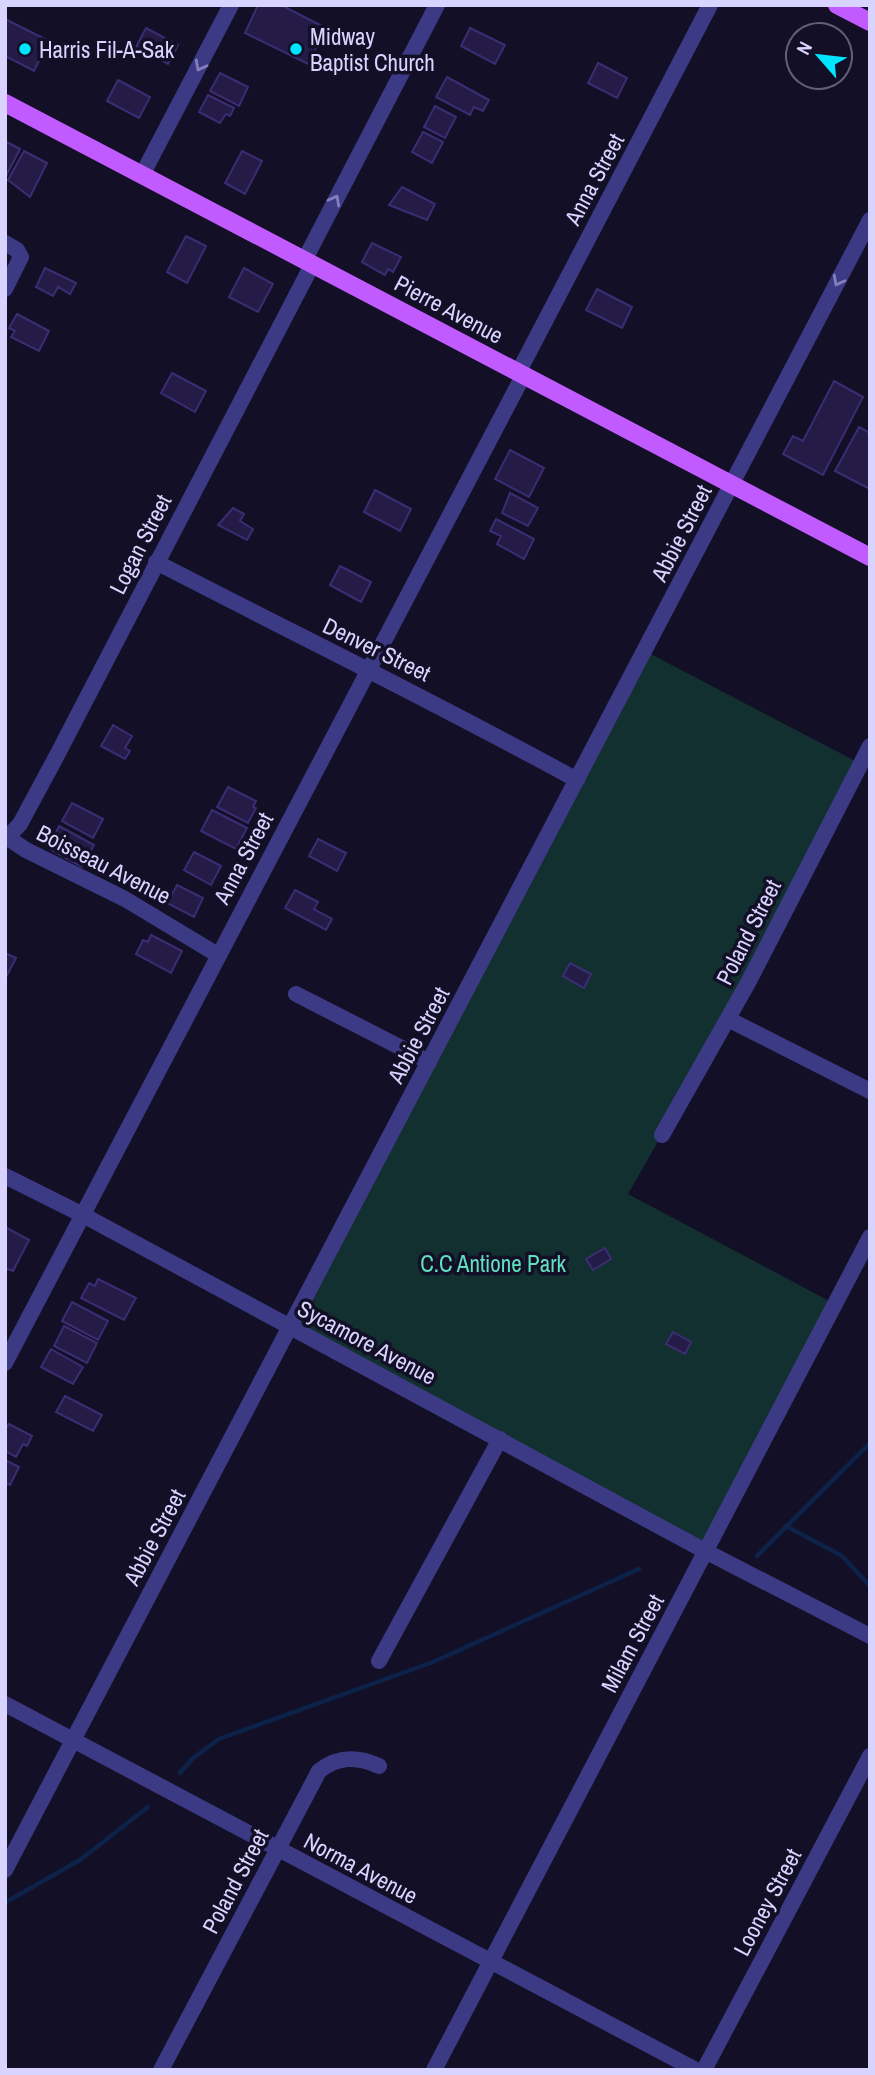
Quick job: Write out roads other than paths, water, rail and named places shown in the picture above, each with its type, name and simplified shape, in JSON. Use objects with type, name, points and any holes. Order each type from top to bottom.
[{"type":"main road","points":[[837,5],[870,22]]},
{"type":"main road","name":"Pierre Avenue","points":[[5,103],[870,557]]},
{"type":"street","points":[[142,175],[231,5]]},
{"type":"street","name":"Logan Street","points":[[6,838],[20,824],[55,759],[437,5]]},
{"type":"street","name":"Anna Street","points":[[5,1363],[368,672],[710,5]]},
{"type":"street","name":"Abbie Street","points":[[5,1870],[870,220]]},
{"type":"street","points":[[5,243],[17,250],[20,257],[5,289]]},
{"type":"street","name":"Denver Street","points":[[156,562],[368,672],[442,706],[577,780]]},
{"type":"street","name":"Poland Street","points":[[662,1135],[728,1019],[870,746]]},
{"type":"street","name":"Boisseau Avenue","points":[[6,838],[178,928],[218,955]]},
{"type":"street","points":[[296,994],[429,1062]]},
{"type":"street","points":[[728,1019],[870,1091]]},
{"type":"street","name":"Sycamore Avenue","points":[[5,1176],[83,1215],[705,1551],[870,1636]]},
{"type":"street","name":"Milam Street","points":[[434,2070],[870,1237]]},
{"type":"street","points":[[379,1661],[500,1439]]},
{"type":"street","name":"Norma Avenue","points":[[5,1704],[696,2070]]},
{"type":"street","name":"Looney Street","points":[[704,2070],[870,1756]]},
{"type":"street","name":"Poland Street","points":[[161,2070],[319,1771],[329,1763],[341,1759],[365,1760],[379,1766]]},
{"type":"waterway","points":[[757,1556],[870,1443]]},
{"type":"waterway","points":[[786,1526],[842,1556],[870,1586]]},
{"type":"waterway","points":[[180,1773],[193,1758],[219,1739],[433,1662],[639,1569]]},
{"type":"waterway","points":[[6,1902],[80,1860],[148,1807]]},
{"type":"place","name":"Harris Fil-A-Sak","points":[[25,49]]},
{"type":"place","name":"Midway Baptist Church","points":[[296,49]]},
{"type":"park label","name":"C.C Antione Park","points":[[493,1263]]}]
